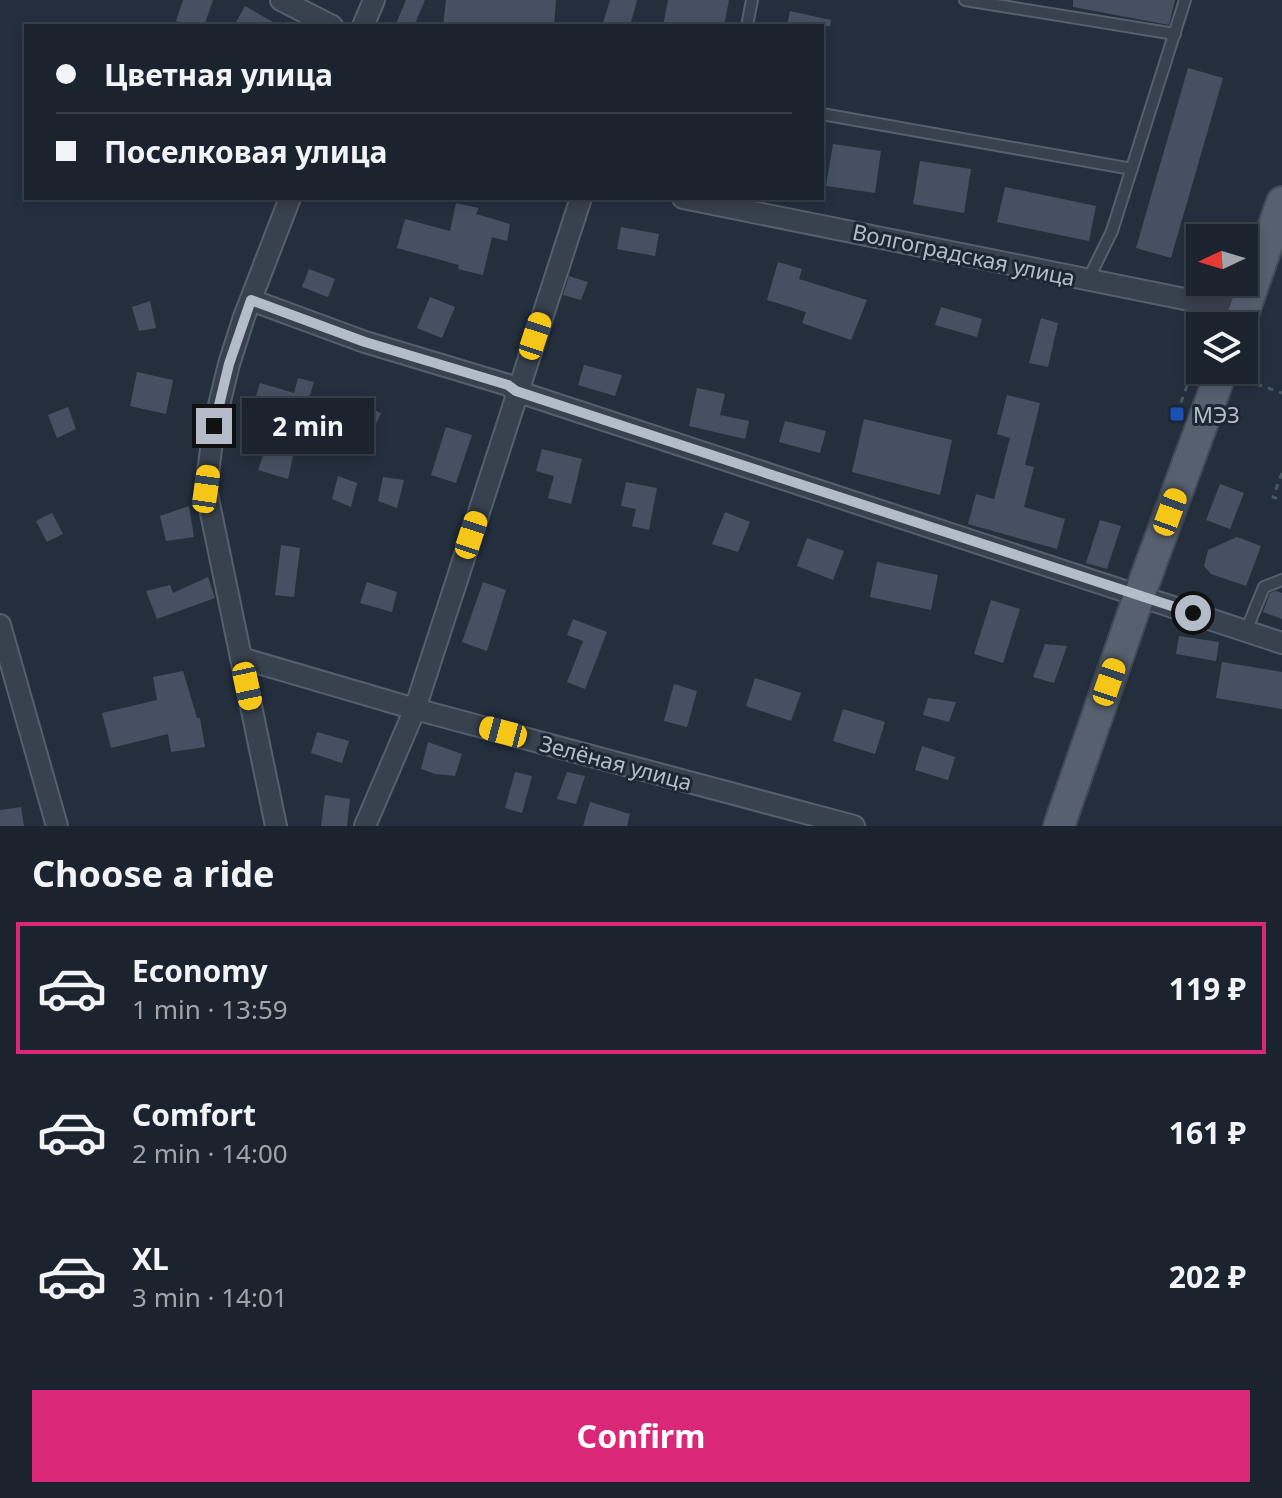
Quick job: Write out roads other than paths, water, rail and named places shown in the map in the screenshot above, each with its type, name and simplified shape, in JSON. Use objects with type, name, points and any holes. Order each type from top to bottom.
[{"type":"main road","points":[[1244,312],[1282,202]]},
{"type":"main road","points":[[1059,826],[1210,384]]},
{"type":"street","points":[[281,0],[328,24]]},
{"type":"street","points":[[364,24],[374,0]]},
{"type":"street","points":[[276,826],[206,489],[217,413],[229,364],[289,200]]},
{"type":"street","points":[[365,826],[415,709],[580,200]]},
{"type":"street","name":"Волгоградская улица","points":[[712,200],[1088,280],[1218,312]]},
{"type":"street","points":[[251,300],[365,342],[508,385],[516,391],[1282,643]]},
{"type":"street","points":[[0,625],[57,826]]},
{"type":"street","name":"Зелёная улица","points":[[241,658],[415,709],[854,826]]},
{"type":"lane","points":[[747,24],[752,0]]},
{"type":"lane","points":[[965,0],[1175,34]]},
{"type":"lane","points":[[1088,280],[1112,231],[1185,0]]},
{"type":"lane","points":[[824,114],[1132,169]]},
{"type":"lane","points":[[1246,631],[1264,587],[1282,580]]},
{"type":"place","name":"МЭЗ","points":[[1177,414]]}]
